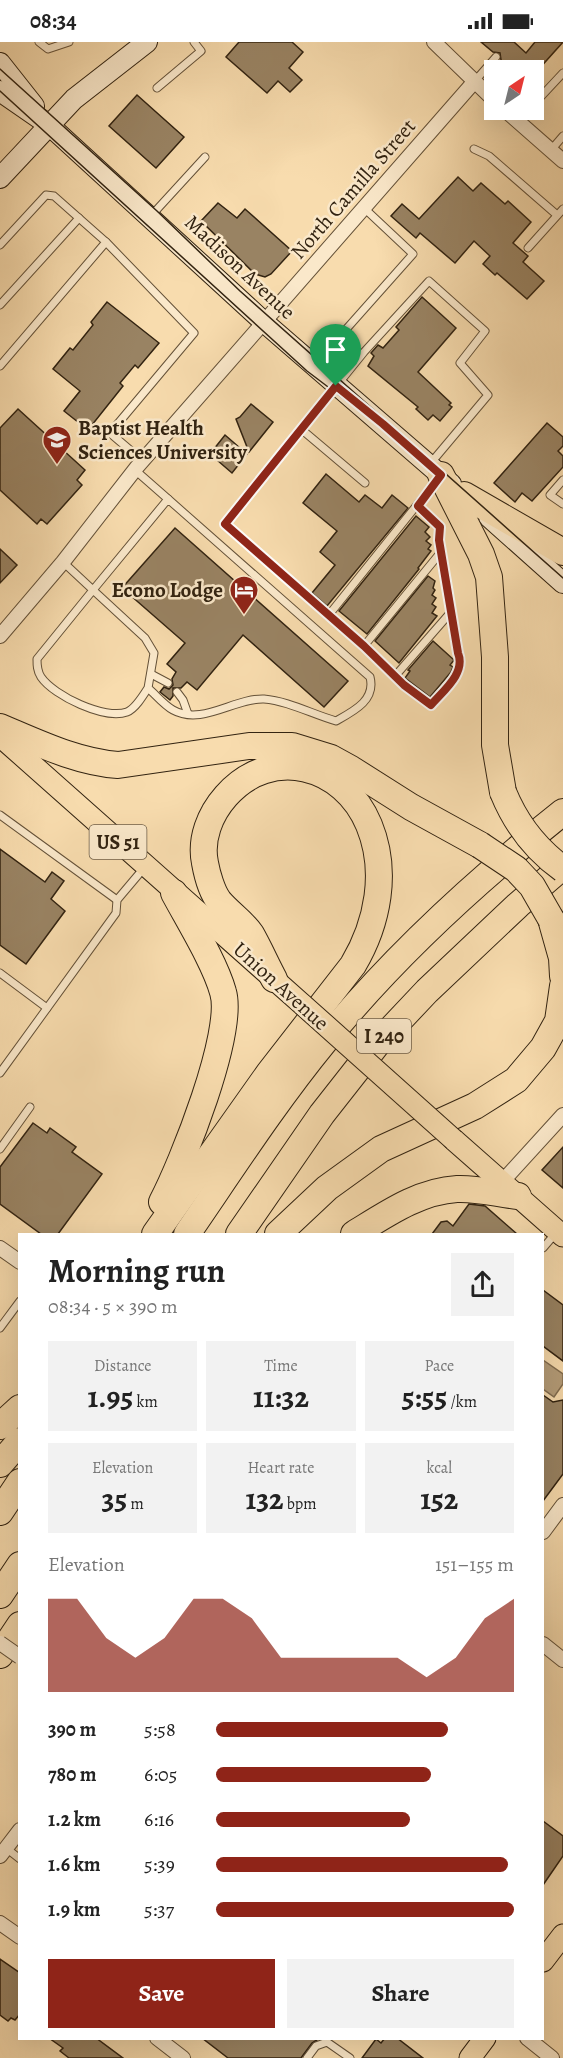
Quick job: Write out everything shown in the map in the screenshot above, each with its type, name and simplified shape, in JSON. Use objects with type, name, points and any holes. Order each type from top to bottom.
[{"type":"highway","points":[[435,470],[481,554],[489,577],[495,657],[495,745],[503,792],[528,837],[551,861],[563,868]]},
{"type":"highway","points":[[464,495],[563,552]]},
{"type":"highway","points":[[0,727],[81,759],[109,764],[249,746],[292,746],[331,758],[411,807],[480,845],[516,869],[532,886],[551,919],[562,957],[563,976]]},
{"type":"highway","points":[[155,1233],[269,1073],[353,965],[361,952],[373,918],[378,899],[377,858],[369,824],[362,811],[352,797],[324,775],[290,766],[268,768],[241,781],[212,815],[204,845],[205,863],[218,899],[250,932],[274,979]]},
{"type":"highway","name":"I 240","points":[[187,1233],[323,1043],[355,1006],[424,932],[522,844],[563,812]]},
{"type":"highway","name":"I 240","points":[[240,1233],[322,1114],[376,1044],[427,991],[518,905],[563,868]]},
{"type":"highway","points":[[145,1233],[182,1162],[210,1076],[225,1018],[223,991],[174,892]]},
{"type":"highway","points":[[279,1233],[327,1188],[381,1149],[475,1106],[516,1080],[543,1048],[558,1021],[563,986]]},
{"type":"highway","points":[[356,1233],[419,1197],[444,1190],[510,1189]]},
{"type":"highway","points":[[0,1426],[18,1410]]},
{"type":"highway","points":[[0,1464],[18,1443]]},
{"type":"highway","points":[[0,1512],[18,1485]]},
{"type":"highway","points":[[0,1595],[18,1568]]},
{"type":"highway","points":[[0,1655],[18,1628]]},
{"type":"main road","name":"Union Avenue","points":[[0,736],[454,1140],[561,1230]]},
{"type":"main road","points":[[544,1960],[563,1935]]},
{"type":"main road","points":[[470,2058],[484,2040]]},
{"type":"street","points":[[0,178],[88,87],[147,42]]},
{"type":"street","points":[[434,42],[484,91]]},
{"type":"street","name":"Madison Avenue","points":[[0,63],[49,125]]},
{"type":"street","name":"North Camilla Street","points":[[1,637],[139,466],[474,82]]},
{"type":"street","name":"Madison Avenue","points":[[0,91],[49,125],[265,323],[563,583]]},
{"type":"street","points":[[518,121],[563,161]]},
{"type":"street","points":[[510,1189],[563,1115]]},
{"type":"street","points":[[1,1250],[18,1261]]},
{"type":"street","points":[[544,1531],[563,1505]]},
{"type":"street","points":[[0,1643],[18,1656]]},
{"type":"street","points":[[544,1645],[563,1660]]},
{"type":"street","points":[[3,1852],[18,1833]]},
{"type":"street","points":[[0,1923],[18,1936]]},
{"type":"street","points":[[530,2040],[552,2058]]},
{"type":"street","points":[[165,2041],[183,2058]]},
{"type":"lane","points":[[39,42],[48,49],[69,42]]},
{"type":"lane","points":[[157,88],[201,51],[194,42]]},
{"type":"lane","points":[[474,82],[496,57]]},
{"type":"lane","points":[[544,93],[563,73]]},
{"type":"lane","points":[[551,150],[563,136]]},
{"type":"lane","points":[[474,149],[489,156],[557,216]]},
{"type":"lane","points":[[150,217],[206,157]]},
{"type":"lane","points":[[0,245],[46,195],[54,196],[105,242],[194,333],[110,433],[168,499],[370,676],[373,686],[370,694],[361,704],[336,721],[267,699],[247,699],[216,712],[188,714],[173,710],[148,688]]},
{"type":"lane","points":[[341,335],[413,254],[364,208]]},
{"type":"lane","points":[[528,248],[563,209]]},
{"type":"lane","points":[[0,305],[79,218]]},
{"type":"lane","points":[[0,366],[3,356],[105,242]]},
{"type":"lane","points":[[328,616],[418,506],[435,470],[488,395],[460,363],[485,331],[429,281],[336,386],[225,524],[328,616],[364,646],[411,691],[431,705],[460,670],[461,661],[441,552],[440,527],[418,506]]},
{"type":"lane","points":[[301,429],[365,483]]},
{"type":"lane","points":[[563,480],[550,495],[563,504]]},
{"type":"lane","points":[[63,562],[93,590],[145,638],[154,653],[148,688],[130,711],[115,715],[88,708],[62,694],[40,676],[37,659],[93,590],[168,499]]},
{"type":"lane","points":[[364,646],[441,552]]},
{"type":"lane","points":[[396,675],[451,612]]},
{"type":"lane","points":[[152,674],[168,683]]},
{"type":"lane","points":[[177,692],[188,714]]},
{"type":"lane","points":[[0,815],[117,900]]},
{"type":"lane","points":[[0,1073],[116,913],[117,900],[146,866]]},
{"type":"lane","points":[[0,973],[47,1008]]},
{"type":"lane","points":[[0,1149],[30,1107]]},
{"type":"lane","points":[[544,1247],[561,1230]]},
{"type":"lane","points":[[0,1328],[18,1304]]},
{"type":"lane","points":[[3,1852],[18,1857]]},
{"type":"lane","points":[[307,2058],[316,2046],[327,2042],[350,2058]]},
{"type":"shaded area","points":[[544,1361],[563,1374],[563,1384],[554,1397],[544,1390]]},
{"type":"building","points":[[239,42],[292,42],[303,52],[289,68],[302,80],[290,92],[278,81],[267,93],[226,57]]},
{"type":"building","points":[[481,42],[514,42],[526,53],[535,42],[563,42],[544,63],[544,60],[501,60],[500,53],[493,52]]},
{"type":"building","points":[[137,95],[184,137],[156,168],[109,126]]},
{"type":"building","points":[[458,177],[473,191],[481,183],[505,204],[508,201],[531,222],[513,243],[528,256],[523,262],[544,281],[527,299],[483,264],[490,256],[474,241],[455,263],[420,233],[416,238],[391,216],[402,204],[419,219]]},
{"type":"building","points":[[218,203],[237,218],[245,209],[292,251],[271,274],[265,277],[255,274],[201,221]]},
{"type":"building","points":[[422,297],[456,328],[418,372],[451,403],[449,405],[452,407],[440,421],[433,415],[428,420],[416,409],[418,407],[368,366],[374,356],[371,353],[378,345],[383,348],[399,330],[396,327]]},
{"type":"building","points":[[107,302],[159,343],[138,368],[135,365],[120,383],[123,386],[88,430],[64,411],[80,391],[53,369],[70,348],[73,350],[93,325],[91,322]]},
{"type":"building","points":[[251,404],[273,422],[249,452],[236,419]]},
{"type":"building","points":[[18,409],[85,470],[77,480],[82,485],[47,524],[41,519],[37,524],[0,490],[0,428]]},
{"type":"building","points":[[547,423],[563,437],[563,446],[558,451],[563,456],[563,467],[532,501],[522,493],[515,502],[494,483]]},
{"type":"building","points":[[225,435],[247,454],[232,473],[210,454]]},
{"type":"building","points":[[326,474],[359,502],[365,495],[382,508],[392,495],[408,508],[327,606],[312,593],[335,565],[320,552],[337,531],[303,503]]},
{"type":"building","points":[[416,516],[429,527],[425,532],[430,537],[426,541],[431,545],[428,549],[431,551],[367,634],[339,611]]},
{"type":"building","name":"Econo Lodge","points":[[175,528],[348,681],[324,707],[243,635],[197,690],[187,682],[181,688],[173,688],[173,696],[170,700],[160,692],[164,687],[169,689],[173,685],[172,679],[176,672],[167,664],[185,643],[122,588]]},
{"type":"building","points":[[0,549],[17,565],[0,583]]},
{"type":"building","points":[[428,576],[435,581],[433,588],[435,590],[432,595],[436,598],[432,604],[436,607],[432,613],[437,616],[399,663],[375,641]]},
{"type":"building","points":[[433,641],[454,660],[450,665],[453,667],[451,672],[430,697],[405,678],[410,671],[408,670]]},
{"type":"building","points":[[0,849],[45,882],[52,872],[64,881],[51,899],[65,911],[26,964],[0,945]]},
{"type":"building","points":[[33,1123],[47,1133],[50,1128],[76,1147],[72,1152],[102,1174],[59,1233],[40,1233],[0,1204],[0,1167]]},
{"type":"building","points":[[563,1147],[563,1188],[542,1170]]},
{"type":"building","points":[[469,1204],[485,1206],[516,1233],[433,1233],[441,1222],[447,1221],[453,1226]]},
{"type":"building","points":[[544,1291],[563,1305],[563,1361],[544,1347]]},
{"type":"building","points":[[544,1396],[553,1402],[563,1400],[563,1474],[544,1500]]},
{"type":"building","points":[[544,1822],[563,1836],[563,1856],[544,1884]]},
{"type":"building","points":[[0,1959],[18,1972],[18,2016],[15,2020],[11,2018],[8,2021],[0,2015]]},
{"type":"building","points":[[52,2040],[99,2040],[123,2058],[69,2058],[60,2051],[63,2048]]},
{"type":"building","points":[[205,2040],[317,2040],[301,2058],[228,2058]]},
{"type":"building","points":[[375,2040],[381,2043],[383,2040],[400,2040],[423,2058],[362,2058]]},
{"type":"tram line","points":[[0,69],[157,211],[240,291],[563,578]]},
{"type":"tram line","points":[[0,91],[307,371],[377,424]]},
{"type":"place","name":"Baptist Health Sciences University","points":[[57,466]]},
{"type":"place","name":"Econo Lodge","points":[[244,616]]},
{"type":"route","points":[[336,386],[441,475],[418,506],[440,527],[439,540],[461,661],[460,670],[431,705],[404,685],[364,646],[225,524],[336,386]]}]
